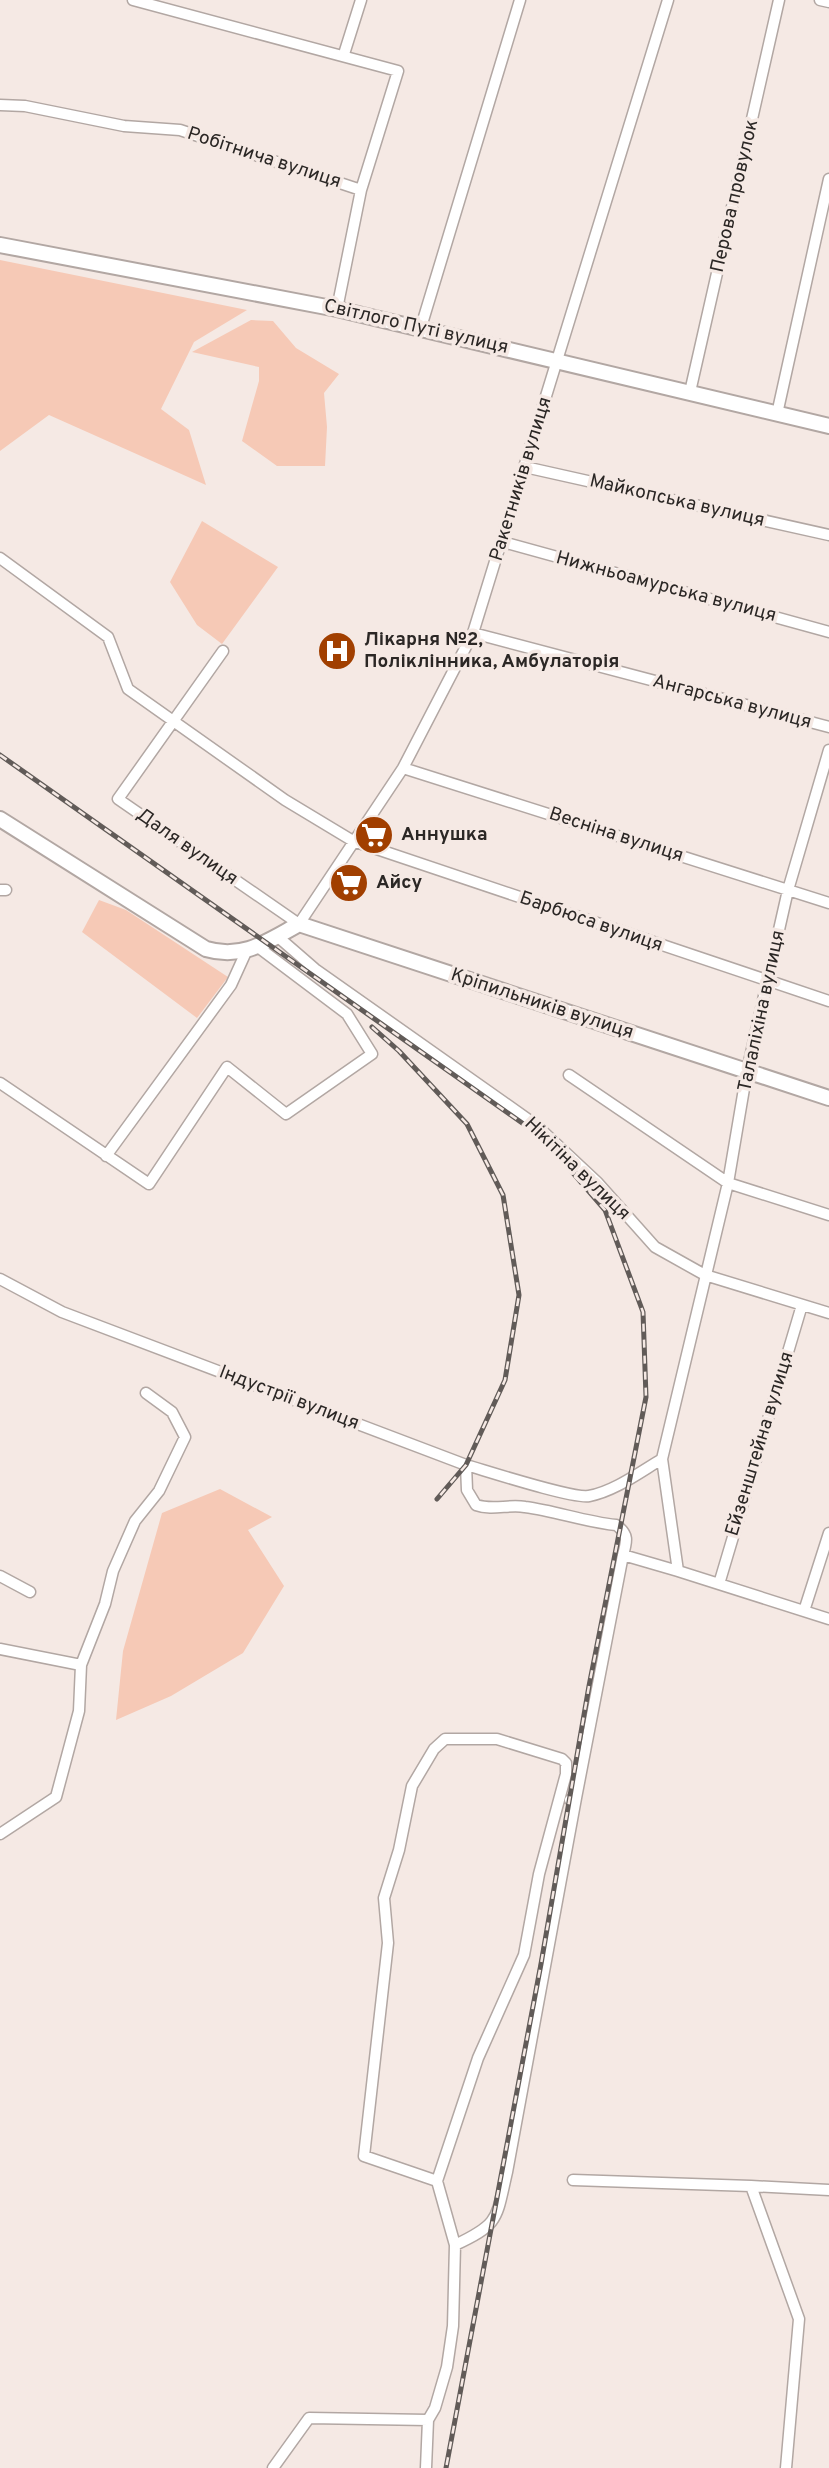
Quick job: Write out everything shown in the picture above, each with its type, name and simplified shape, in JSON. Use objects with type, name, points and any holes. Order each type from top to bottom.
[{"type":"street","points":[[133,0],[344,54],[360,0]]},
{"type":"street","points":[[421,327],[520,0]]},
{"type":"street","name":"Ракетників вулиця","points":[[299,924],[403,768],[473,633],[668,0]]},
{"type":"street","name":"Перова провулок","points":[[690,392],[779,0]]},
{"type":"street","points":[[820,0],[829,2]]},
{"type":"street","name":"Робітнича вулиця","points":[[337,309],[361,190],[398,71],[344,54]]},
{"type":"street","name":"Робітнича вулиця","points":[[0,104],[25,106],[124,126],[180,130],[361,190]]},
{"type":"street","points":[[776,414],[829,179]]},
{"type":"street","name":"Світлого Путі вулиця","points":[[0,245],[421,327],[829,426]]},
{"type":"street","name":"Майкопська вулиця","points":[[525,467],[829,535]]},
{"type":"street","name":"Нижньоамурська вулиця","points":[[503,542],[829,632]]},
{"type":"street","points":[[0,558],[108,638],[128,689],[285,800],[353,841]]},
{"type":"street","name":"Ангарська вулиця","points":[[473,633],[829,727]]},
{"type":"street","name":"Даля вулиця","points":[[223,651],[118,799],[299,924]]},
{"type":"street","name":"Талаліхіна вулиця","points":[[662,1459],[728,1182],[747,1071],[788,890],[826,782],[829,750]]},
{"type":"street","name":"Весніна вулиця","points":[[403,768],[829,904]]},
{"type":"street","points":[[0,819],[206,949],[222,954],[252,950],[299,924]]},
{"type":"street","name":"Барбюса вулиця","points":[[353,841],[829,1001]]},
{"type":"street","name":"Кріпильників вулиця","points":[[299,924],[829,1098]]},
{"type":"street","name":"Нікітіна вулиця","points":[[277,936],[315,970],[537,1125],[598,1183],[655,1247],[705,1275],[829,1313]]},
{"type":"street","points":[[106,1156],[231,985],[252,950]]},
{"type":"street","points":[[0,1083],[149,1184],[227,1067],[286,1114],[372,1054],[347,1014],[252,950]]},
{"type":"street","points":[[569,1075],[728,1182],[829,1215]]},
{"type":"street","name":"Індустрії вулиця","points":[[0,1279],[62,1312],[466,1465],[587,1496],[630,1479],[662,1459]]},
{"type":"street","name":"Ейзенштейна вулиця","points":[[719,1584],[802,1305]]},
{"type":"street","points":[[0,1834],[55,1797],[79,1711],[81,1665],[105,1604],[113,1571],[135,1521],[159,1491],[185,1437],[172,1412],[146,1393]]},
{"type":"street","points":[[662,1459],[678,1570]]},
{"type":"street","points":[[455,2245],[483,2232],[495,2221],[507,2172],[627,1539],[625,1532],[616,1525],[534,1508],[517,1506],[488,1509],[476,1505],[467,1490],[466,1465]]},
{"type":"street","points":[[804,1611],[829,1533]]},
{"type":"street","points":[[623,1555],[829,1619]]},
{"type":"street","points":[[0,1576],[30,1592]]},
{"type":"street","points":[[0,1649],[81,1665]]},
{"type":"street","points":[[426,2468],[428,2420],[435,2408],[447,2367],[453,2326],[455,2245],[437,2181],[478,2058],[524,1955],[566,1763],[542,1751],[497,1739],[445,1739],[434,1749],[412,1786],[399,1850],[384,1898],[388,1943],[364,2156],[437,2181]]},
{"type":"street","points":[[559,1803],[576,1798]]},
{"type":"street","points":[[573,2180],[829,2190]]},
{"type":"street","points":[[751,2186],[799,2319],[786,2468]]},
{"type":"street","points":[[274,2468],[309,2418],[428,2420]]},
{"type":"shaded area","points":[[0,260],[247,310],[194,342],[161,409],[189,430],[206,485],[49,415],[0,451]]},
{"type":"shaded area","points":[[251,320],[273,321],[296,348],[339,374],[324,393],[327,427],[325,466],[277,466],[242,441],[259,381],[259,367],[192,352]]},
{"type":"shaded area","points":[[202,521],[278,567],[222,644],[197,625],[170,582]]},
{"type":"shaded area","points":[[99,900],[126,910],[228,977],[197,1018],[82,932]]},
{"type":"shaded area","points":[[220,1489],[272,1517],[248,1530],[284,1586],[243,1653],[171,1696],[116,1720],[123,1651],[162,1513]]},
{"type":"railway","points":[[0,755],[542,1137],[605,1210],[643,1312],[646,1397],[589,1686],[541,1964],[446,2468]]},
{"type":"railway","points":[[372,1027],[399,1051],[467,1124],[503,1195],[519,1295],[505,1380],[466,1465],[437,1499]]},
{"type":"place","name":"Лікарня №2, Поліклінника, Амбулаторія","points":[[337,651]]},
{"type":"place","name":"Аннушка","points":[[374,835]]},
{"type":"place","name":"Айсу","points":[[349,883]]}]
